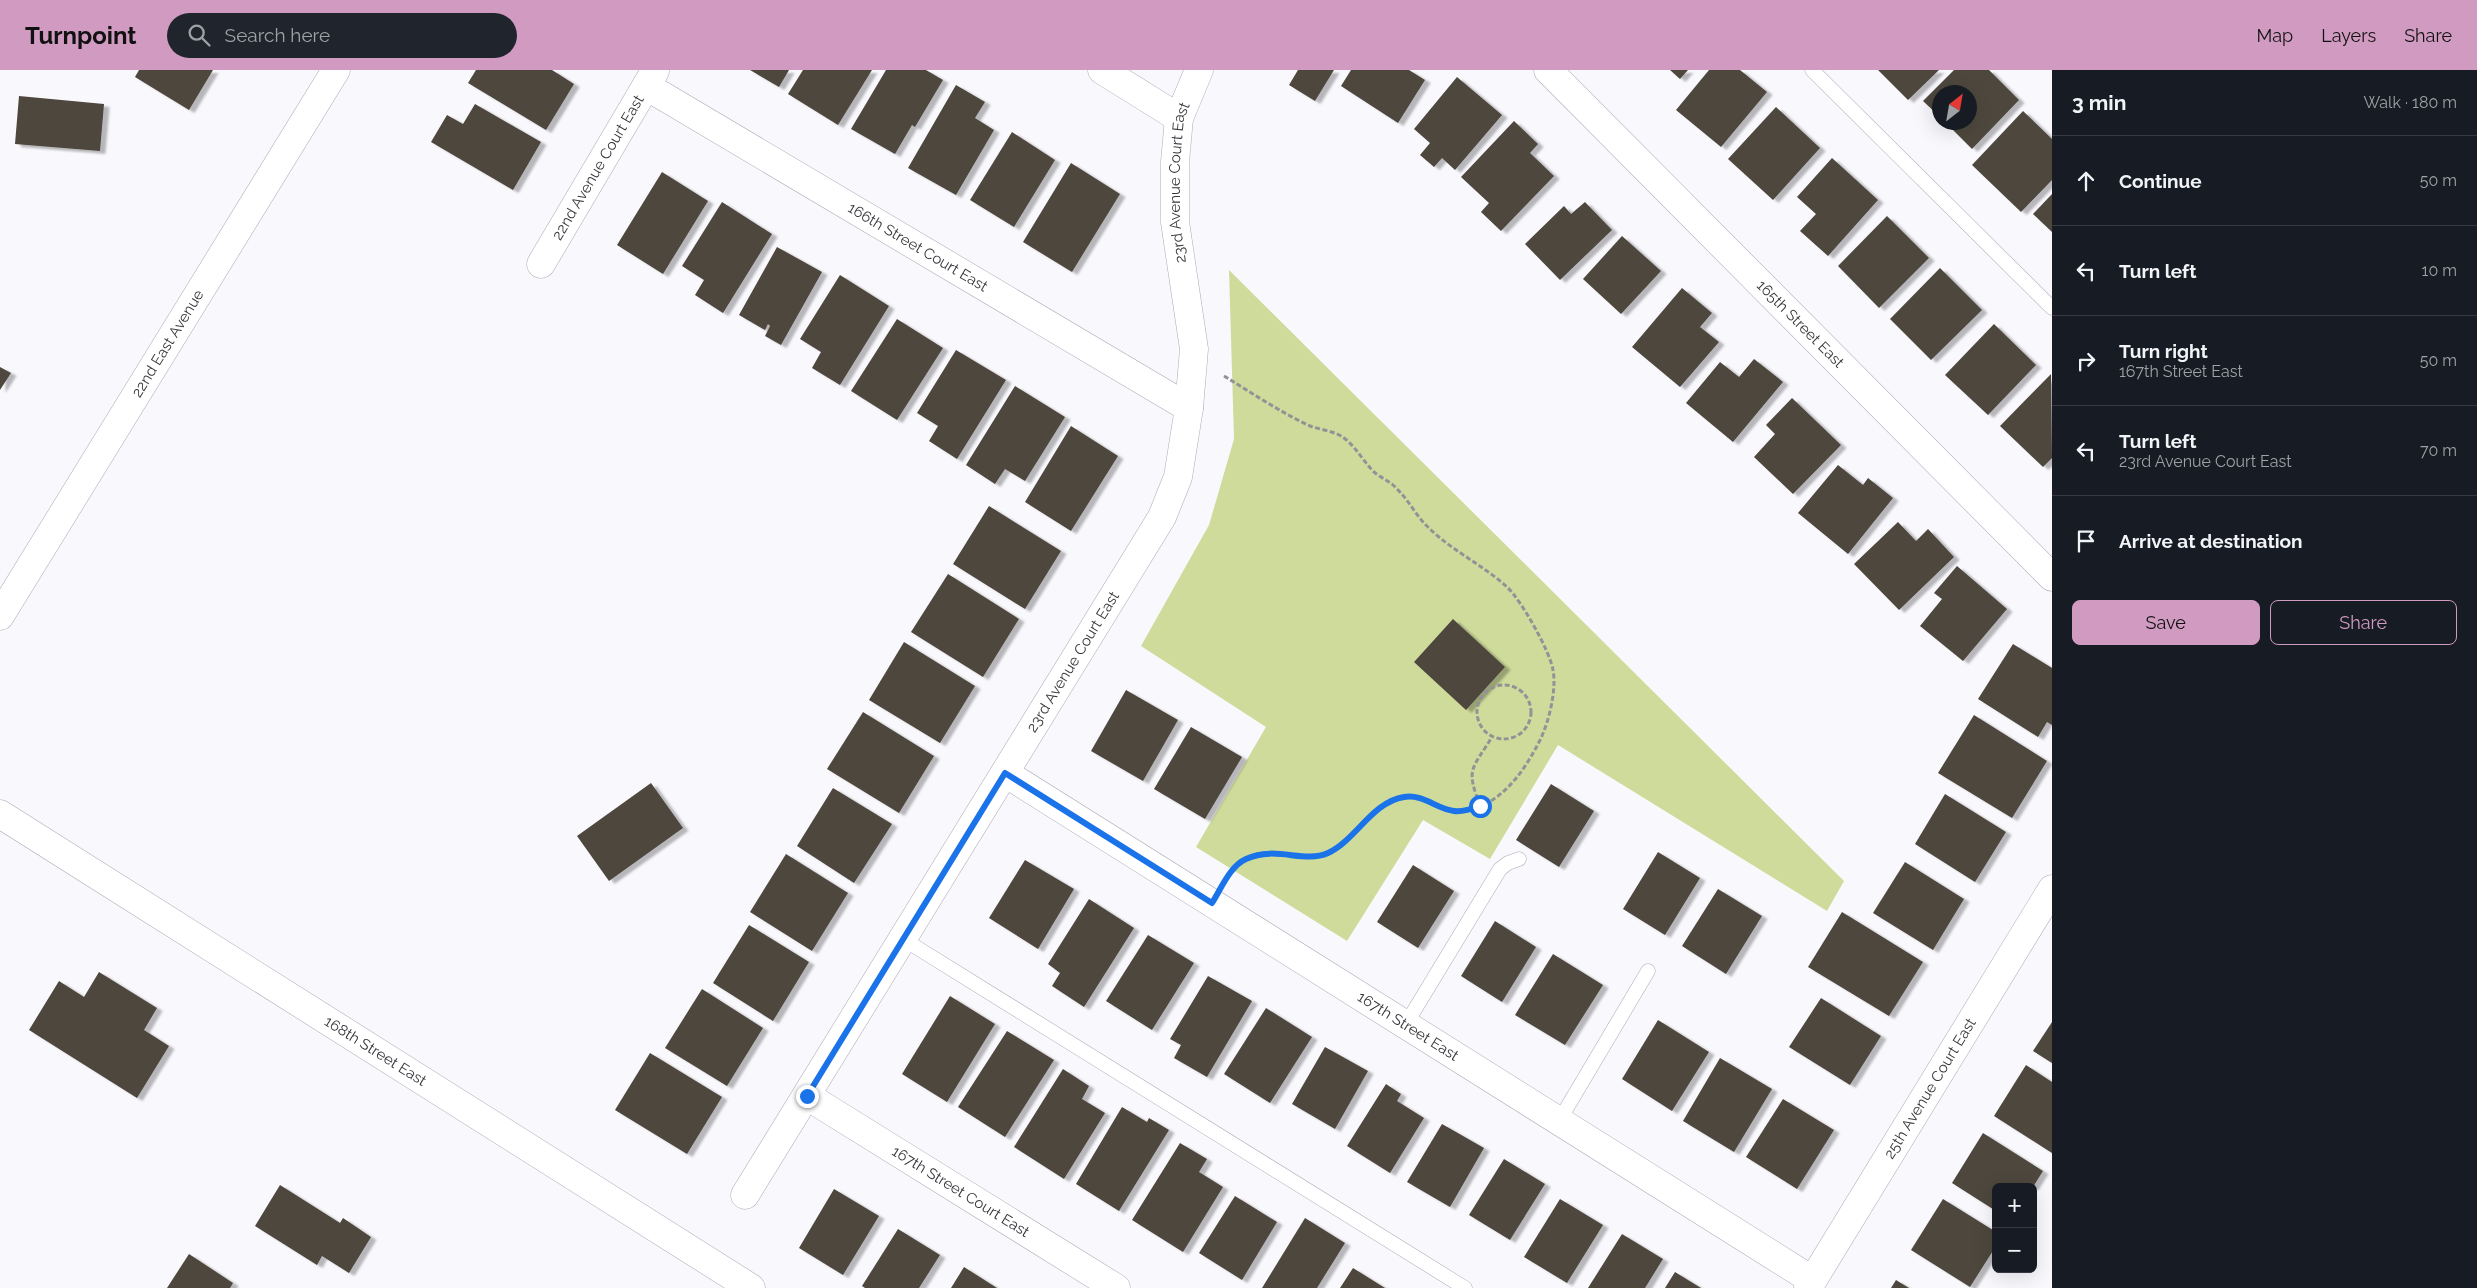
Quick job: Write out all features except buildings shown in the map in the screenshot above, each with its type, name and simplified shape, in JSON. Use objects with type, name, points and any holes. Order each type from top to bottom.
[{"type":"street","name":"22nd East Avenue","points":[[0,616],[336,70]]},
{"type":"street","points":[[1102,70],[1179,118]]},
{"type":"street","name":"23rd Avenue Court East","points":[[745,1195],[1162,517],[1178,477],[1189,408],[1193,358],[1189,309],[1175,222],[1175,162],[1179,118],[1199,70]]},
{"type":"street","name":"165th Street East","points":[[1548,70],[2052,577]]},
{"type":"street","name":"22nd Avenue Court East","points":[[541,264],[651,78]]},
{"type":"street","name":"166th Street Court East","points":[[651,78],[1189,408]]},
{"type":"street","name":"167th Street East","points":[[1005,773],[1559,1121],[1810,1284]]},
{"type":"street","name":"168th Street East","points":[[0,814],[751,1288]]},
{"type":"street","name":"25th Avenue Court East","points":[[1810,1284],[2052,889]]},
{"type":"street","name":"167th Street Court East","points":[[807,1096],[1116,1288]]},
{"type":"lane","points":[[1812,70],[2052,308]]},
{"type":"lane","points":[[1406,1024],[1500,870],[1508,863],[1520,859]]},
{"type":"lane","points":[[903,938],[1465,1288]]},
{"type":"lane","points":[[1559,1121],[1648,971]]},
{"type":"path","points":[[1193,358],[1288,414],[1312,426],[1342,436],[1353,446],[1375,473],[1396,487],[1425,524],[1508,588],[1531,621],[1554,670],[1550,716],[1545,732],[1532,755],[1509,786],[1496,798],[1480,806],[1456,812],[1415,797],[1395,800],[1379,809],[1352,837],[1329,852],[1309,857],[1277,852],[1246,858],[1237,864],[1212,903]]},
{"type":"path","points":[[1512,685],[1526,696],[1532,713],[1530,722],[1526,730],[1510,739],[1492,737],[1485,732],[1476,716],[1480,698],[1494,687],[1512,685]]},
{"type":"path","points":[[1480,806],[1472,788],[1472,771],[1492,737]]},
{"type":"green space","points":[[1229,270],[1844,881],[1827,911],[1558,745],[1490,859],[1423,820],[1347,941],[1196,847],[1266,727],[1141,646],[1209,525],[1234,439]]},
{"type":"route","points":[[807,1096],[1005,773],[1212,903],[1237,864],[1246,858],[1277,852],[1309,857],[1329,852],[1352,837],[1379,809],[1395,800],[1404,797],[1415,797],[1456,812],[1480,806]]}]
